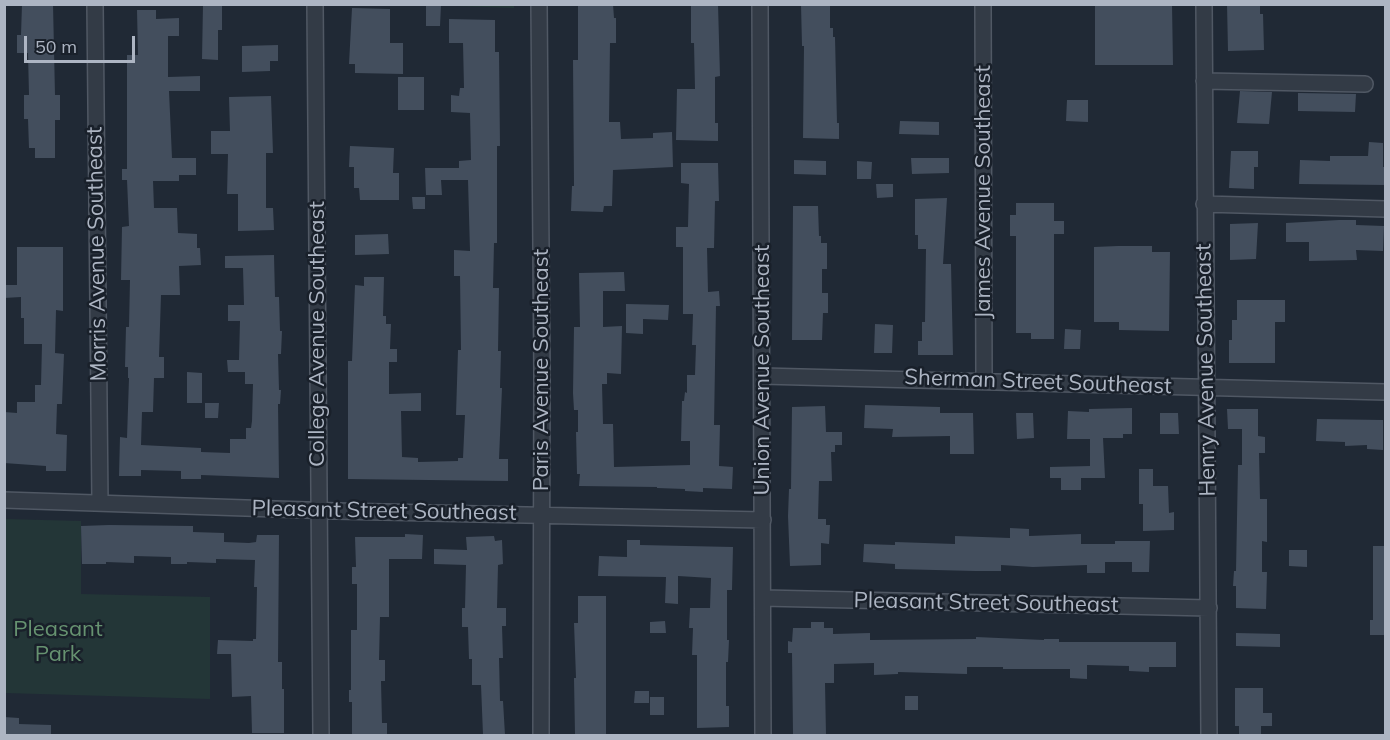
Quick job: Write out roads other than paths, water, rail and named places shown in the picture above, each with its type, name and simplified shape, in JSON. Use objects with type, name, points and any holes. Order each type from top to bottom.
[{"type":"street","name":"Morris Avenue Southeast","points":[[95,4],[100,503]]},
{"type":"street","name":"College Avenue Southeast","points":[[315,4],[321,735]]},
{"type":"street","name":"Paris Avenue Southeast","points":[[539,4],[541,735]]},
{"type":"street","name":"Union Avenue Southeast","points":[[760,4],[763,735]]},
{"type":"street","name":"James Avenue Southeast","points":[[983,4],[984,380]]},
{"type":"street","name":"Henry Avenue Southeast","points":[[1203,4],[1209,735]]},
{"type":"street","points":[[1204,81],[1365,84]]},
{"type":"street","points":[[1204,204],[1386,209]]},
{"type":"street","name":"Sherman Street Southeast","points":[[762,376],[1386,392]]},
{"type":"street","name":"Pleasant Street Southeast","points":[[4,500],[763,520]]},
{"type":"street","name":"Pleasant Street Southeast","points":[[763,598],[1209,608]]},
{"type":"park label","name":"Pleasant Park","points":[[58,642]]}]
